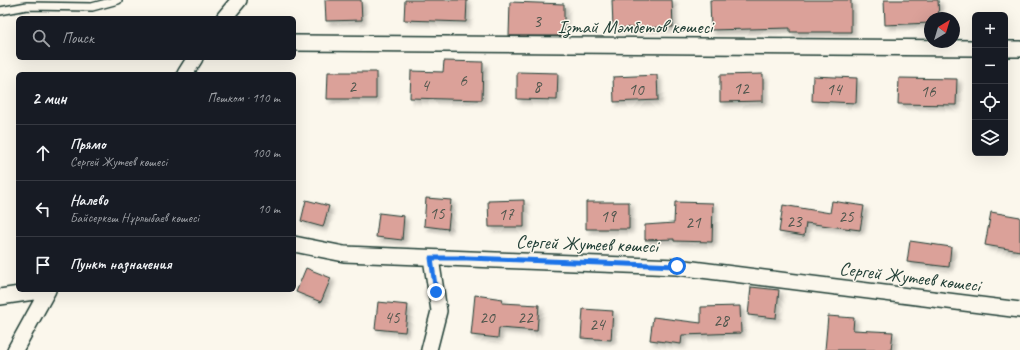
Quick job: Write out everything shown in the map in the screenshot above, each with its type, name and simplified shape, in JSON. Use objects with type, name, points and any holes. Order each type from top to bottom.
[{"type":"street","points":[[226,16],[239,0]]},
{"type":"street","name":"Ізтай Мәмбетов көшесі","points":[[296,43],[972,48]]},
{"type":"street","points":[[1008,49],[1020,49]]},
{"type":"street","points":[[185,72],[194,60]]},
{"type":"street","name":"Сергей Жутеев көшесі","points":[[296,244],[344,254],[677,266],[1020,310]]},
{"type":"street","points":[[429,350],[439,311],[431,258]]},
{"type":"street","points":[[1,296],[32,292]]},
{"type":"street","points":[[16,349],[47,292]]},
{"type":"lane","points":[[0,11],[27,6],[92,7],[118,0]]},
{"type":"building","points":[[325,0],[361,0],[362,20],[326,21]]},
{"type":"building","points":[[405,0],[467,0],[466,22],[404,20]]},
{"type":"building","points":[[612,0],[672,0],[673,27],[613,28]]},
{"type":"building","points":[[710,0],[851,0],[851,32],[790,32],[790,28],[711,30]]},
{"type":"building","points":[[884,0],[938,0],[939,12],[924,12],[924,23],[885,25]]},
{"type":"building","points":[[510,2],[564,4],[564,36],[509,36]]},
{"type":"building","points":[[444,61],[483,62],[482,100],[410,98],[411,71],[443,72]]},
{"type":"building","points":[[328,72],[376,72],[376,99],[327,99]]},
{"type":"building","points":[[517,72],[558,73],[557,100],[517,99]]},
{"type":"building","points":[[763,74],[763,101],[720,102],[720,75]]},
{"type":"building","points":[[657,75],[658,100],[614,102],[613,77]]},
{"type":"building","points":[[813,76],[857,78],[856,103],[812,101]]},
{"type":"building","points":[[899,78],[957,79],[956,105],[898,104]]},
{"type":"building","points":[[426,198],[451,200],[448,229],[424,226]]},
{"type":"building","points":[[306,200],[329,206],[323,227],[301,221]]},
{"type":"building","points":[[524,200],[524,227],[489,227],[488,201]]},
{"type":"building","points":[[832,201],[864,206],[860,230],[806,223],[804,236],[779,232],[783,205],[830,213]]},
{"type":"building","points":[[586,202],[629,202],[629,229],[586,229]]},
{"type":"building","points":[[675,202],[713,203],[712,242],[674,241],[674,239],[645,240],[645,225],[674,223]]},
{"type":"building","points":[[991,212],[1020,217],[1020,251],[985,245]]},
{"type":"building","points":[[379,213],[404,216],[402,240],[376,237]]},
{"type":"building","points":[[910,241],[951,247],[949,267],[907,262]]},
{"type":"building","points":[[306,268],[331,278],[321,302],[296,292]]},
{"type":"building","points":[[751,287],[779,290],[776,318],[748,315]]},
{"type":"building","points":[[475,295],[503,299],[502,303],[539,305],[537,331],[499,328],[498,338],[471,335]]},
{"type":"building","points":[[378,302],[408,305],[405,332],[375,329]]},
{"type":"building","points":[[740,306],[741,333],[682,335],[681,344],[650,340],[653,317],[701,323],[701,307]]},
{"type":"building","points":[[583,309],[613,311],[611,340],[581,338]]},
{"type":"building","points":[[828,316],[854,318],[853,330],[893,332],[891,350],[825,350]]},
{"type":"route","points":[[436,292],[431,258],[677,266]]}]
